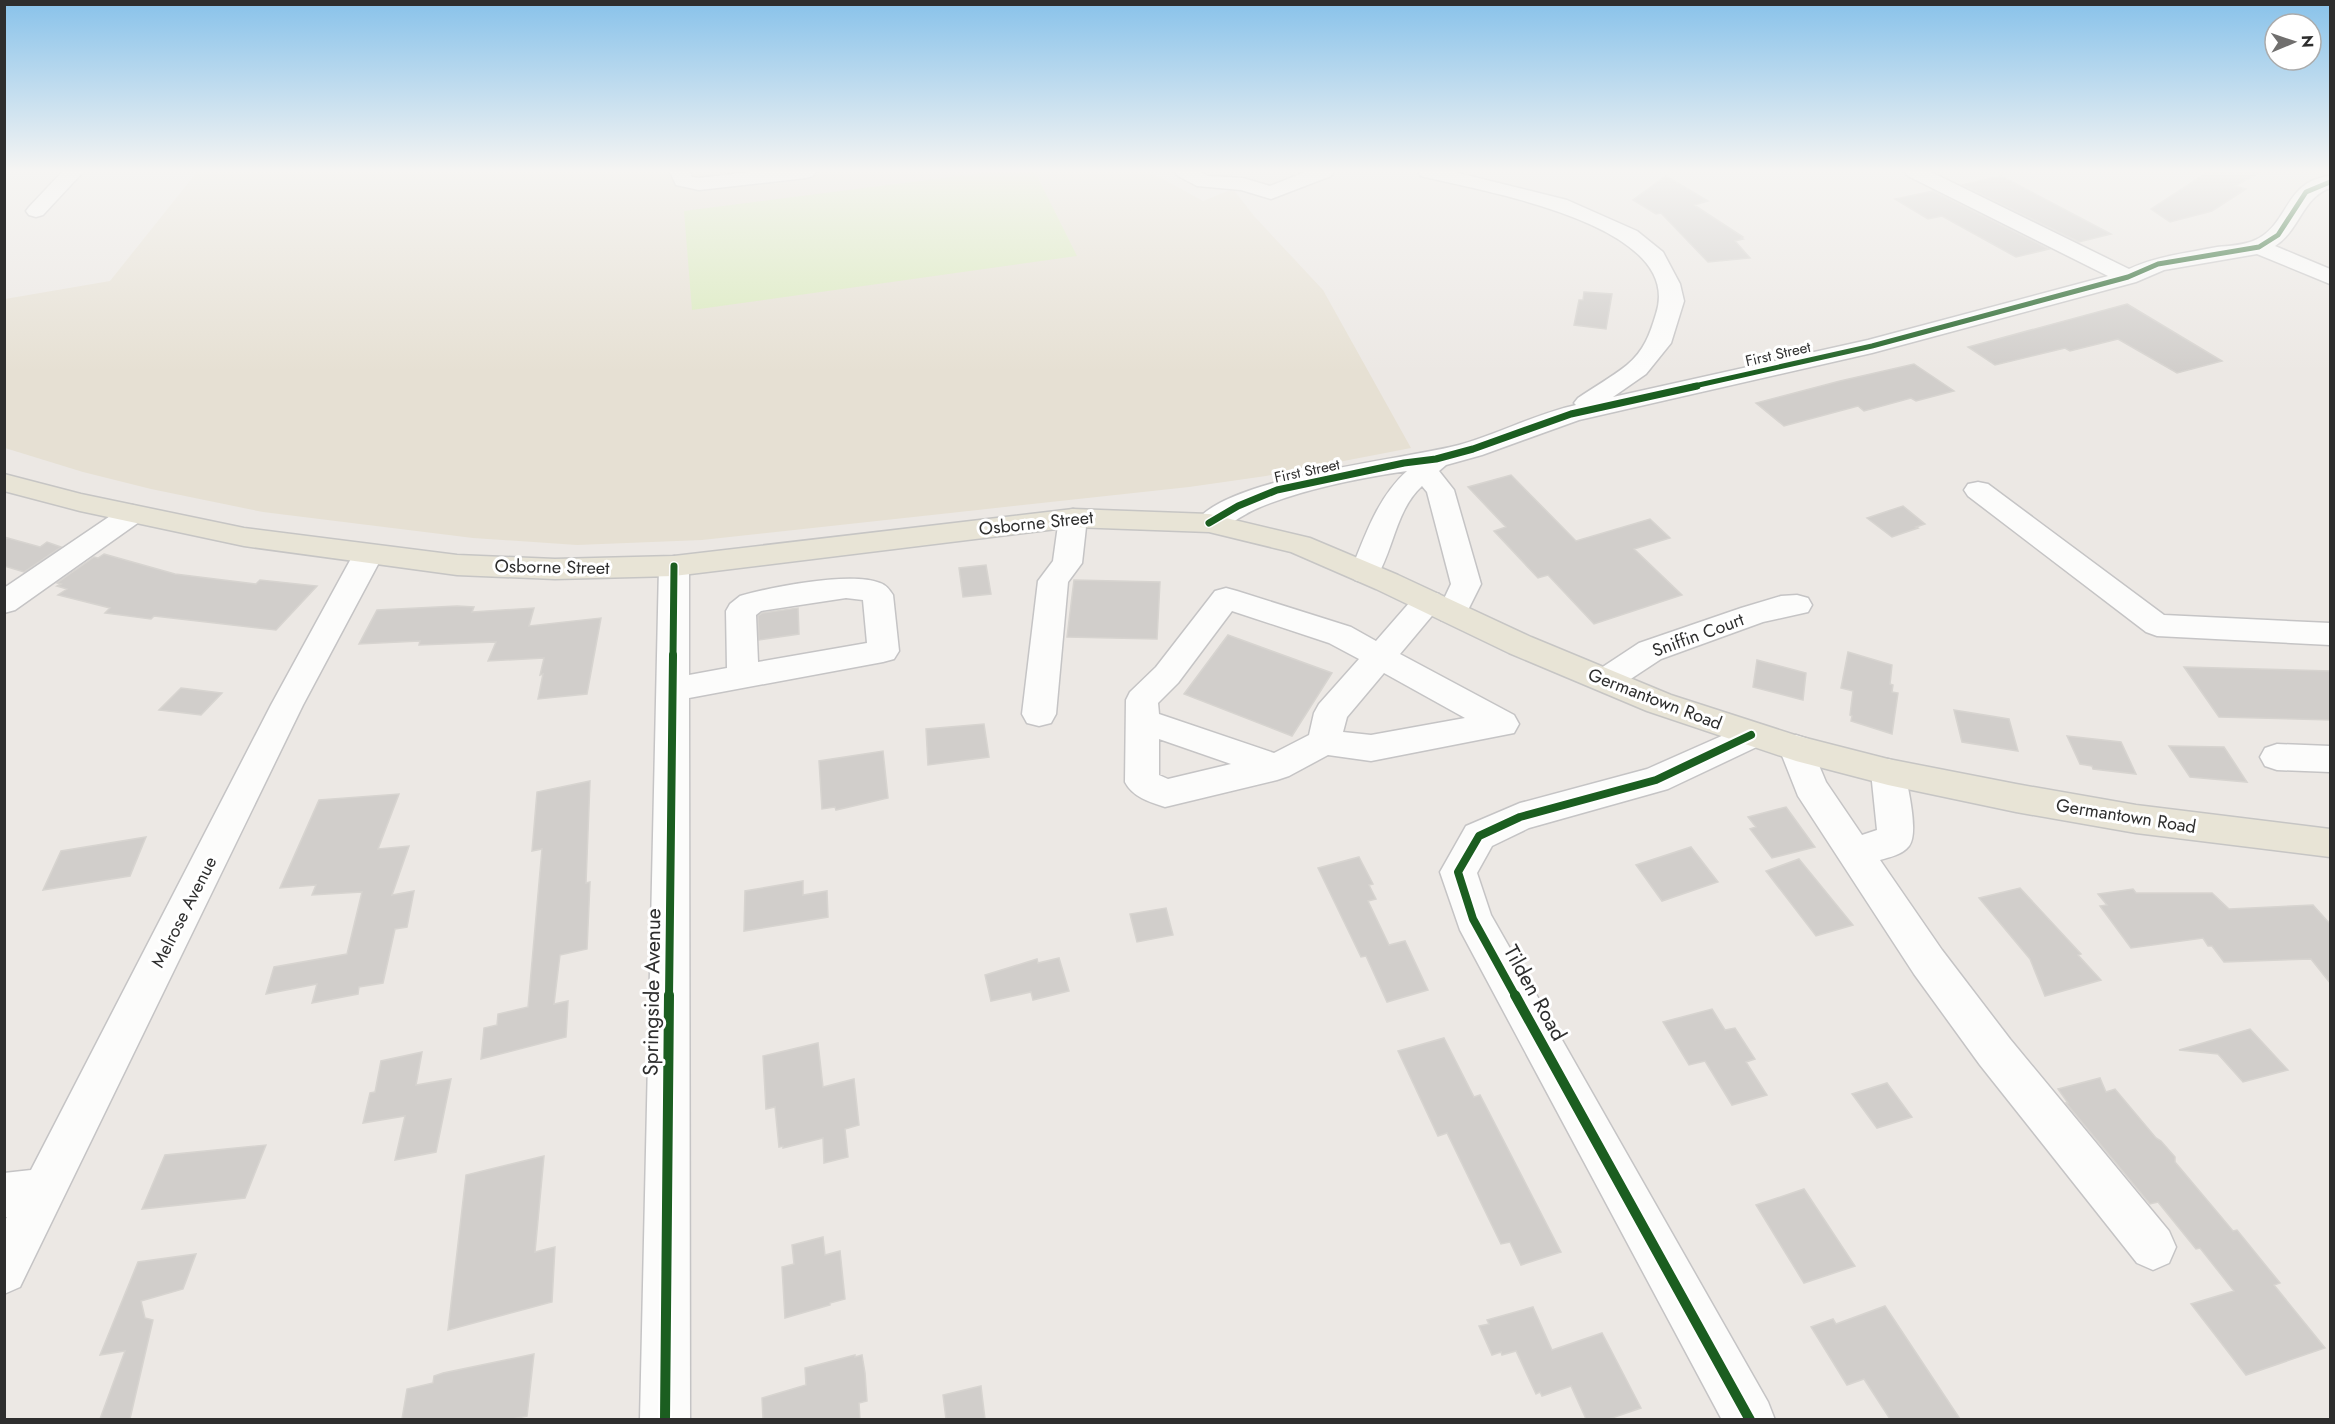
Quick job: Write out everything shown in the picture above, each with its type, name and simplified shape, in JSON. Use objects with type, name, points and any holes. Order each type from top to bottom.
[{"type":"main road","name":"Osborne Street","points":[[4,482],[132,514],[244,537],[458,565],[555,569],[674,566],[1072,518],[1106,517]]},
{"type":"main road","name":"Germantown Road","points":[[1106,517],[1209,523],[1300,545],[1520,645],[1659,704],[1796,748],[1888,772],[2136,819],[2331,843]]},
{"type":"street","points":[[1571,414],[1638,369],[1659,343],[1672,301],[1669,284],[1655,256],[1632,238]]},
{"type":"street","points":[[2049,238],[2127,277]]},
{"type":"street","name":"First Street","points":[[1209,523],[1238,506],[1277,490],[1404,463],[1429,464],[1571,414],[1872,346],[2127,277],[2157,264],[2259,247],[2273,238]]},
{"type":"street","points":[[2259,247],[2331,277]]},
{"type":"street","points":[[1324,742],[1331,713],[1380,656],[1466,584],[1440,490],[1429,464],[1402,490],[1384,522],[1365,573]]},
{"type":"street","points":[[1978,490],[2157,625],[2331,634]]},
{"type":"street","points":[[4,603],[132,514]]},
{"type":"street","points":[[1039,714],[1053,581],[1067,563],[1072,518]]},
{"type":"street","name":"Melrose Avenue","points":[[4,1271],[25,1192],[368,555]]},
{"type":"street","name":"Springside Avenue","points":[[665,1419],[674,566]]},
{"type":"street","points":[[673,689],[883,651],[878,595],[870,590],[846,588],[759,601],[745,607],[741,611],[743,676]]},
{"type":"street","points":[[1226,598],[1340,635],[1380,656],[1502,724],[1371,748],[1324,742],[1277,767],[1165,793],[1142,782],[1142,711],[1226,598]]},
{"type":"street","name":"Sniffin Court","points":[[1606,680],[1650,651],[1752,615],[1781,606],[1797,605]]},
{"type":"street","points":[[1142,711],[1277,767]]},
{"type":"street","name":"Tilden Road","points":[[1750,1419],[1473,919],[1458,872],[1479,836],[1520,817],[1656,780],[1751,735]]},
{"type":"street","points":[[1796,748],[1810,787],[1856,852],[1928,962],[1989,1043],[2153,1246]]},
{"type":"street","points":[[2277,757],[2331,759]]},
{"type":"street","points":[[1856,852],[1886,844],[1896,837],[1888,772]]},
{"type":"shaded area","points":[[144,238],[1275,238],[1323,290],[1411,448],[1266,476],[1189,487],[702,540],[577,545],[473,538],[263,512],[151,489],[83,472],[5,448],[5,299],[110,281]]},
{"type":"green space","points":[[686,238],[1068,238],[1077,256],[692,310]]},
{"type":"building","points":[[1685,238],[1742,238],[1735,241],[1750,258],[1708,262]]},
{"type":"building","points":[[1983,238],[2028,238],[2049,249],[2016,257]]},
{"type":"building","points":[[2072,238],[2093,238],[2079,242]]},
{"type":"building","points":[[1584,292],[1612,294],[1606,329],[1574,325],[1579,300],[1583,300]]},
{"type":"building","points":[[2127,304],[2222,361],[2177,373],[2118,339],[2070,351],[2065,348],[1995,365],[1968,347]]},
{"type":"building","points":[[1914,364],[1954,391],[1916,401],[1911,398],[1864,411],[1858,406],[1784,426],[1756,403],[1840,381]]},
{"type":"building","points":[[1511,475],[1576,541],[1650,519],[1670,538],[1634,549],[1682,595],[1594,624],[1548,575],[1538,578],[1494,531],[1506,527],[1468,487]]},
{"type":"building","points":[[1903,506],[1925,524],[1892,537],[1867,518]]},
{"type":"building","points":[[4,537],[40,547],[47,542],[61,547],[24,572],[4,566]]},
{"type":"building","points":[[104,554],[175,574],[256,584],[260,580],[317,586],[276,630],[154,616],[151,619],[105,613],[110,608],[58,595],[67,589],[57,586],[61,584],[57,583],[94,557],[98,558]]},
{"type":"building","points":[[986,565],[991,594],[963,597],[959,568]]},
{"type":"building","points":[[1074,580],[1160,582],[1157,639],[1067,637]]},
{"type":"building","points":[[474,607],[472,612],[534,608],[529,626],[601,618],[587,694],[538,699],[544,658],[488,661],[496,642],[419,645],[420,641],[359,644],[377,610]]},
{"type":"building","points":[[798,608],[799,634],[759,640],[758,616],[762,613]]},
{"type":"building","points":[[1228,635],[1332,673],[1292,736],[1184,694]]},
{"type":"building","points":[[1848,652],[1892,665],[1890,684],[1893,685],[1892,692],[1898,693],[1892,734],[1851,721],[1853,691],[1841,688]]},
{"type":"building","points":[[1757,660],[1806,673],[1803,700],[1753,687]]},
{"type":"building","points":[[2184,667],[2331,671],[2331,720],[2219,717]]},
{"type":"building","points":[[181,688],[222,693],[201,715],[159,710]]},
{"type":"building","points":[[1954,710],[2009,719],[2018,751],[1962,742]]},
{"type":"building","points":[[984,724],[989,757],[928,765],[926,729]]},
{"type":"building","points":[[2067,736],[2121,742],[2136,774],[2093,769],[2092,766],[2080,764]]},
{"type":"building","points":[[2169,746],[2224,747],[2247,782],[2190,777]]},
{"type":"building","points":[[883,751],[888,798],[836,810],[835,807],[822,809],[819,761]]},
{"type":"building","points":[[590,781],[586,883],[590,882],[587,949],[560,955],[554,1004],[568,1001],[566,1037],[481,1059],[484,1028],[497,1025],[498,1014],[528,1007],[542,849],[532,851],[537,792]]},
{"type":"building","points":[[399,794],[378,849],[409,846],[392,895],[414,891],[407,927],[395,929],[383,983],[359,987],[358,994],[312,1003],[317,984],[266,994],[274,967],[347,954],[362,892],[312,895],[316,885],[280,888],[319,800]]},
{"type":"building","points":[[1786,807],[1815,847],[1772,858],[1750,829],[1756,827],[1748,817]]},
{"type":"building","points":[[146,837],[130,876],[43,890],[61,851]]},
{"type":"building","points":[[1691,847],[1718,882],[1662,901],[1636,865]]},
{"type":"building","points":[[1359,857],[1373,884],[1369,885],[1376,899],[1368,901],[1389,945],[1405,941],[1428,990],[1387,1002],[1366,956],[1361,957],[1318,868]]},
{"type":"building","points":[[1799,859],[1853,925],[1816,936],[1766,871]]},
{"type":"building","points":[[803,881],[803,895],[827,891],[828,917],[744,931],[745,891]]},
{"type":"building","points":[[2020,888],[2081,954],[2078,955],[2101,980],[2045,996],[2030,959],[1979,898]]},
{"type":"building","points":[[2133,889],[2136,893],[2212,893],[2229,909],[2313,905],[2331,925],[2331,984],[2311,959],[2224,962],[2203,938],[2131,948],[2100,906],[2107,905],[2098,894]]},
{"type":"building","points":[[1166,908],[1173,935],[1137,942],[1130,914]]},
{"type":"building","points":[[1059,958],[1069,991],[1033,1000],[1031,992],[991,1001],[985,975],[1037,959],[1038,963]]},
{"type":"building","points":[[1712,1009],[1725,1030],[1735,1028],[1755,1059],[1746,1062],[1767,1095],[1732,1105],[1705,1061],[1689,1065],[1663,1022]]},
{"type":"building","points":[[2250,1029],[2288,1070],[2243,1082],[2218,1054],[2179,1050]]},
{"type":"building","points":[[1444,1038],[1474,1097],[1480,1095],[1561,1252],[1521,1265],[1510,1242],[1501,1244],[1447,1133],[1438,1136],[1398,1051]]},
{"type":"building","points":[[818,1043],[823,1087],[854,1079],[859,1125],[845,1129],[848,1157],[824,1163],[823,1138],[779,1147],[775,1107],[766,1109],[763,1056]]},
{"type":"building","points":[[422,1052],[416,1085],[451,1079],[436,1152],[395,1160],[405,1116],[363,1123],[370,1093],[375,1092],[381,1061]]},
{"type":"building","points":[[2100,1078],[2106,1092],[2115,1089],[2175,1157],[2175,1162],[2233,1231],[2237,1230],[2280,1283],[2274,1285],[2325,1348],[2246,1375],[2191,1304],[2234,1291],[2200,1248],[2196,1249],[2158,1202],[2150,1204],[2066,1103],[2068,1103],[2058,1089]]},
{"type":"building","points":[[1887,1083],[1912,1117],[1877,1128],[1852,1094]]},
{"type":"building","points":[[266,1145],[245,1198],[142,1209],[165,1155]]},
{"type":"building","points":[[544,1156],[535,1252],[555,1247],[552,1302],[448,1330],[466,1175]]},
{"type":"building","points":[[1804,1189],[1855,1266],[1804,1283],[1756,1205]]},
{"type":"building","points":[[823,1237],[825,1255],[840,1251],[845,1299],[785,1318],[782,1267],[794,1264],[792,1245]]},
{"type":"building","points":[[196,1254],[183,1289],[141,1301],[145,1318],[153,1320],[130,1419],[100,1419],[125,1351],[100,1355],[138,1262]]},
{"type":"building","points":[[1885,1306],[1960,1419],[1890,1419],[1864,1379],[1847,1385],[1811,1327],[1833,1319],[1836,1324]]},
{"type":"building","points":[[1533,1307],[1552,1350],[1602,1333],[1641,1408],[1609,1419],[1586,1419],[1571,1386],[1542,1396],[1540,1392],[1536,1394],[1516,1351],[1492,1355],[1479,1326],[1489,1324],[1487,1320]]},
{"type":"building","points":[[534,1354],[527,1416],[512,1419],[402,1419],[407,1389],[433,1383],[434,1376],[443,1373]]},
{"type":"building","points":[[855,1355],[855,1357],[862,1355],[865,1373],[867,1401],[859,1403],[860,1419],[763,1419],[762,1398],[806,1385],[805,1368]]},
{"type":"building","points":[[981,1386],[985,1419],[946,1419],[943,1395]]},
{"type":"cycle path","points":[[1209,523],[1238,506],[1277,490],[1404,463],[1436,459],[1473,449],[1571,414],[1872,346],[2128,277],[2158,264],[2259,247],[2273,238]]},
{"type":"cycle path","points":[[665,1420],[674,566]]},
{"type":"cycle path","points":[[1750,1420],[1473,919],[1458,872],[1479,836],[1520,817],[1656,780],[1751,735]]}]
